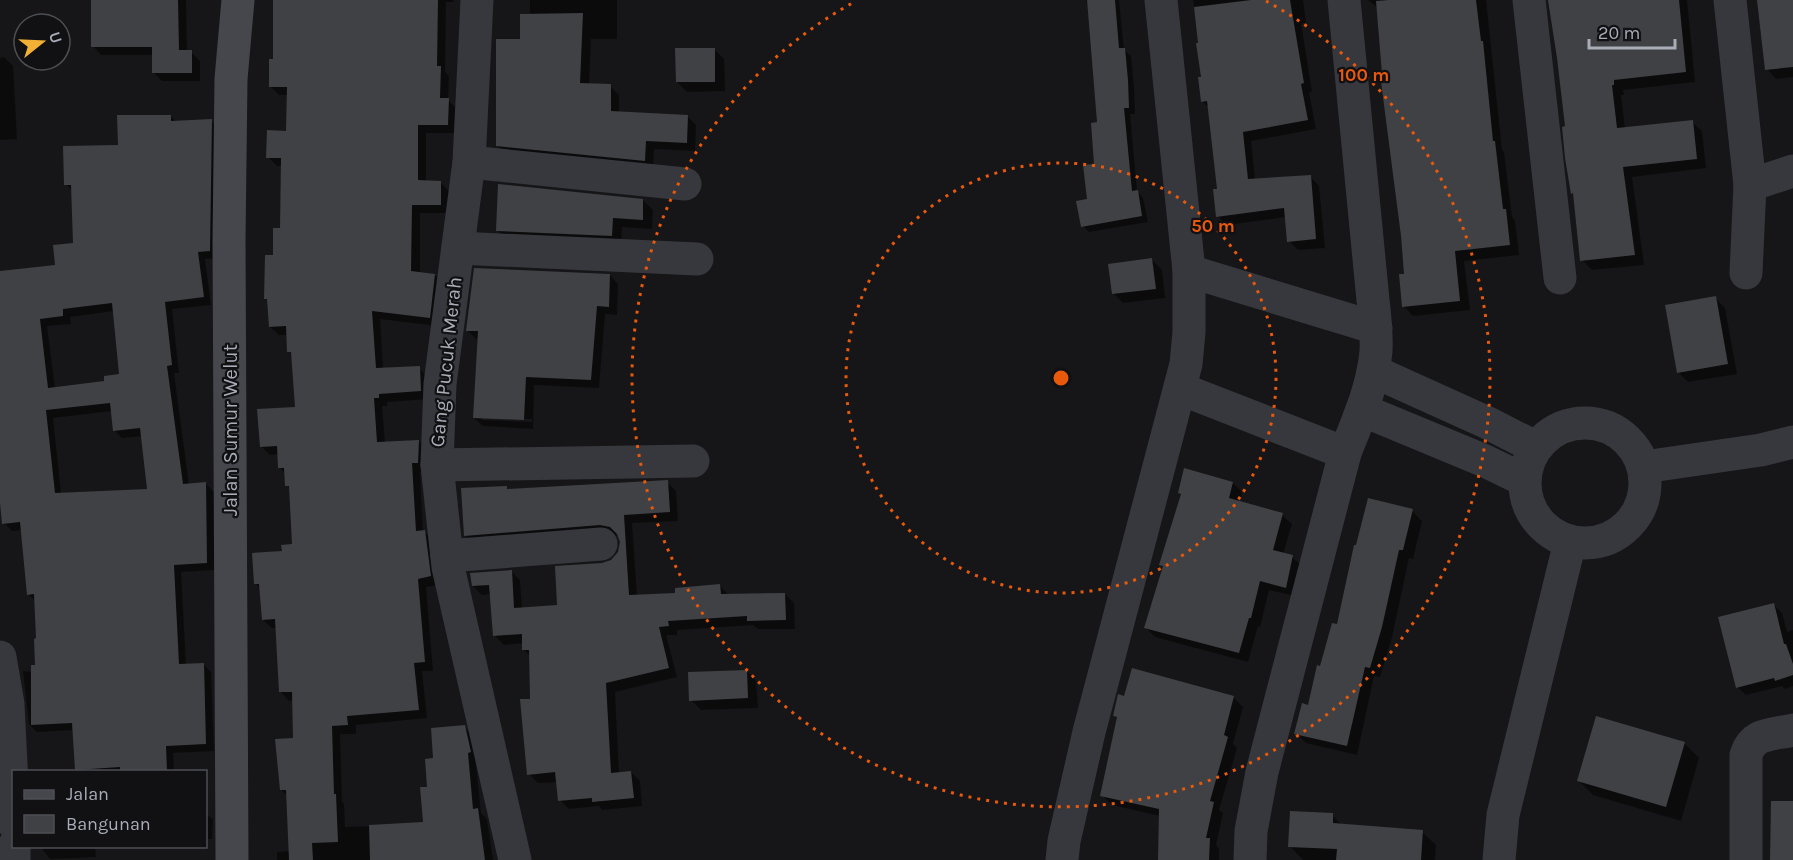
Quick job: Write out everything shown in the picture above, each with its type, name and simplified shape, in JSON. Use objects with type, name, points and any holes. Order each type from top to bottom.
[{"type":"street","name":"Jalan Sumur Welut","points":[[232,860],[229,240],[231,79],[238,0]]},
{"type":"street","name":"Gang Pucuk Merah","points":[[477,0],[469,162],[440,384],[437,465],[447,556],[516,860]]},
{"type":"street","points":[[1062,860],[1064,841],[1089,732],[1186,364],[1189,332],[1189,271],[1161,0]]},
{"type":"street","points":[[1250,860],[1251,831],[1262,772],[1345,453],[1362,410],[1373,371],[1376,328],[1344,0]]},
{"type":"street","points":[[1529,0],[1560,278]]},
{"type":"street","points":[[1730,0],[1750,185],[1746,273]]},
{"type":"street","points":[[469,162],[685,184]]},
{"type":"street","points":[[1750,185],[1793,171]]},
{"type":"street","points":[[458,248],[697,259]]},
{"type":"street","points":[[1189,271],[1376,328]]},
{"type":"street","points":[[1373,371],[1535,447]]},
{"type":"street","points":[[1181,389],[1345,453]]},
{"type":"street","points":[[1362,410],[1485,460],[1524,480]]},
{"type":"street","points":[[1573,422],[1596,423],[1617,431],[1634,446],[1644,467],[1645,492],[1636,516],[1619,534],[1595,543],[1570,542],[1551,533],[1536,519],[1526,500],[1524,480],[1535,447],[1552,431],[1573,422]]},
{"type":"street","points":[[1644,467],[1761,450],[1793,442]]},
{"type":"street","points":[[437,465],[693,461]]},
{"type":"street","points":[[1498,860],[1503,815],[1570,542]]},
{"type":"street","points":[[447,556],[600,544]]},
{"type":"street","points":[[0,657],[8,704],[12,787]]},
{"type":"street","points":[[1746,860],[1746,755],[1750,743],[1758,737],[1793,730]]},
{"type":"building","points":[[91,0],[178,0],[179,50],[192,50],[192,73],[152,73],[152,47],[91,47]]},
{"type":"building","points":[[273,0],[438,0],[437,66],[441,66],[440,98],[449,98],[448,125],[418,125],[418,180],[441,181],[441,205],[412,205],[411,271],[435,274],[430,318],[372,311],[376,368],[420,366],[421,391],[379,394],[379,398],[374,398],[377,442],[419,440],[418,463],[412,463],[416,531],[425,530],[431,576],[418,579],[425,662],[414,663],[419,710],[347,716],[348,725],[332,726],[338,842],[312,843],[313,860],[289,860],[286,790],[280,790],[275,739],[293,738],[292,692],[279,692],[275,619],[262,620],[259,584],[254,584],[252,553],[282,551],[281,545],[292,544],[289,486],[285,486],[284,468],[278,468],[277,446],[260,447],[257,409],[295,407],[291,352],[287,352],[286,326],[269,327],[267,299],[264,299],[265,255],[273,255],[273,228],[280,228],[281,158],[266,158],[267,130],[286,131],[287,87],[269,87],[269,59],[273,59]]},
{"type":"building","points":[[1087,0],[1115,0],[1119,48],[1125,48],[1128,80],[1129,108],[1124,108],[1132,191],[1138,190],[1142,216],[1081,227],[1076,201],[1087,199],[1083,165],[1094,164],[1091,123],[1097,122]]},
{"type":"building","points":[[1251,0],[1290,0],[1308,120],[1243,132],[1248,179],[1311,175],[1316,239],[1287,242],[1284,208],[1216,217],[1213,189],[1217,189],[1207,101],[1201,102],[1198,77],[1201,77],[1194,7]]},
{"type":"building","points":[[1476,0],[1481,41],[1483,41],[1493,141],[1495,141],[1510,245],[1455,251],[1460,301],[1402,307],[1399,274],[1404,274],[1401,236],[1380,74],[1382,74],[1376,1]]},
{"type":"building","points":[[1548,0],[1679,0],[1686,72],[1614,80],[1614,85],[1612,85],[1617,128],[1693,120],[1697,159],[1623,167],[1635,255],[1580,261],[1573,193],[1571,194],[1565,158],[1562,127],[1565,126]]},
{"type":"building","points":[[1757,0],[1793,0],[1793,67],[1765,70]]},
{"type":"building","points":[[583,13],[580,83],[611,84],[611,111],[688,115],[687,143],[646,141],[645,161],[496,146],[496,39],[520,39],[520,14]]},
{"type":"building","points":[[675,48],[715,48],[715,82],[676,82]]},
{"type":"building","points":[[117,115],[171,115],[171,121],[212,119],[210,251],[198,252],[204,297],[165,302],[172,365],[167,366],[183,484],[206,482],[207,563],[174,565],[179,664],[204,663],[206,744],[166,746],[167,770],[120,770],[120,767],[75,770],[72,723],[31,725],[31,665],[35,665],[34,639],[36,638],[34,594],[27,595],[20,522],[2,524],[0,503],[0,271],[55,265],[53,245],[73,243],[71,185],[64,185],[63,146],[118,145]],"holes":[[[112,303],[119,374],[104,376],[104,381],[48,388],[40,319],[63,316],[63,309]],[[110,403],[113,431],[140,428],[147,489],[55,493],[46,410]]]},
{"type":"building","points":[[498,184],[643,199],[643,220],[613,218],[612,236],[496,231]]},
{"type":"building","points":[[1152,258],[1156,289],[1112,294],[1108,264]]},
{"type":"building","points":[[474,268],[610,274],[609,307],[597,306],[591,380],[526,377],[524,420],[473,418],[478,331],[466,331]]},
{"type":"building","points":[[1716,296],[1728,364],[1677,373],[1665,305]]},
{"type":"building","points":[[1184,468],[1233,482],[1229,498],[1283,513],[1273,550],[1293,555],[1286,588],[1260,581],[1239,653],[1144,628],[1163,566],[1159,565],[1181,494],[1178,493]]},
{"type":"building","points":[[668,480],[670,512],[624,515],[629,595],[675,593],[675,588],[720,584],[721,594],[785,593],[786,620],[747,621],[747,616],[668,621],[669,626],[659,627],[669,668],[606,683],[611,773],[631,771],[634,798],[592,802],[592,798],[558,801],[555,772],[527,775],[520,699],[530,699],[529,650],[522,650],[522,634],[493,636],[489,585],[472,586],[470,573],[512,570],[514,608],[557,605],[555,566],[602,563],[611,560],[618,552],[620,542],[617,534],[610,527],[600,525],[464,536],[461,488],[507,486],[507,489]]},
{"type":"building","points":[[1368,498],[1413,509],[1403,550],[1399,550],[1382,627],[1370,668],[1365,667],[1347,746],[1294,734],[1302,703],[1308,705],[1317,665],[1320,666],[1332,623],[1337,624],[1354,545],[1356,545]]},
{"type":"building","points":[[1774,603],[1784,644],[1786,644],[1793,664],[1793,675],[1775,681],[1774,678],[1736,688],[1718,617]]},
{"type":"building","points":[[1132,668],[1234,696],[1224,735],[1228,737],[1210,801],[1214,802],[1206,838],[1210,838],[1209,860],[1158,860],[1159,809],[1100,796],[1117,717],[1113,716],[1118,694],[1124,696]]},
{"type":"building","points":[[747,670],[748,698],[689,701],[688,672]]},
{"type":"building","points":[[1596,716],[1685,742],[1666,807],[1577,781]]},
{"type":"building","points":[[465,725],[471,752],[468,753],[473,809],[478,808],[485,860],[370,860],[369,825],[423,822],[420,787],[427,787],[425,759],[433,758],[431,728]]},
{"type":"building","points":[[1771,801],[1793,801],[1793,860],[1770,860]]},
{"type":"building","points":[[1290,811],[1333,813],[1333,823],[1423,830],[1421,860],[1336,860],[1337,849],[1288,847]]}]
